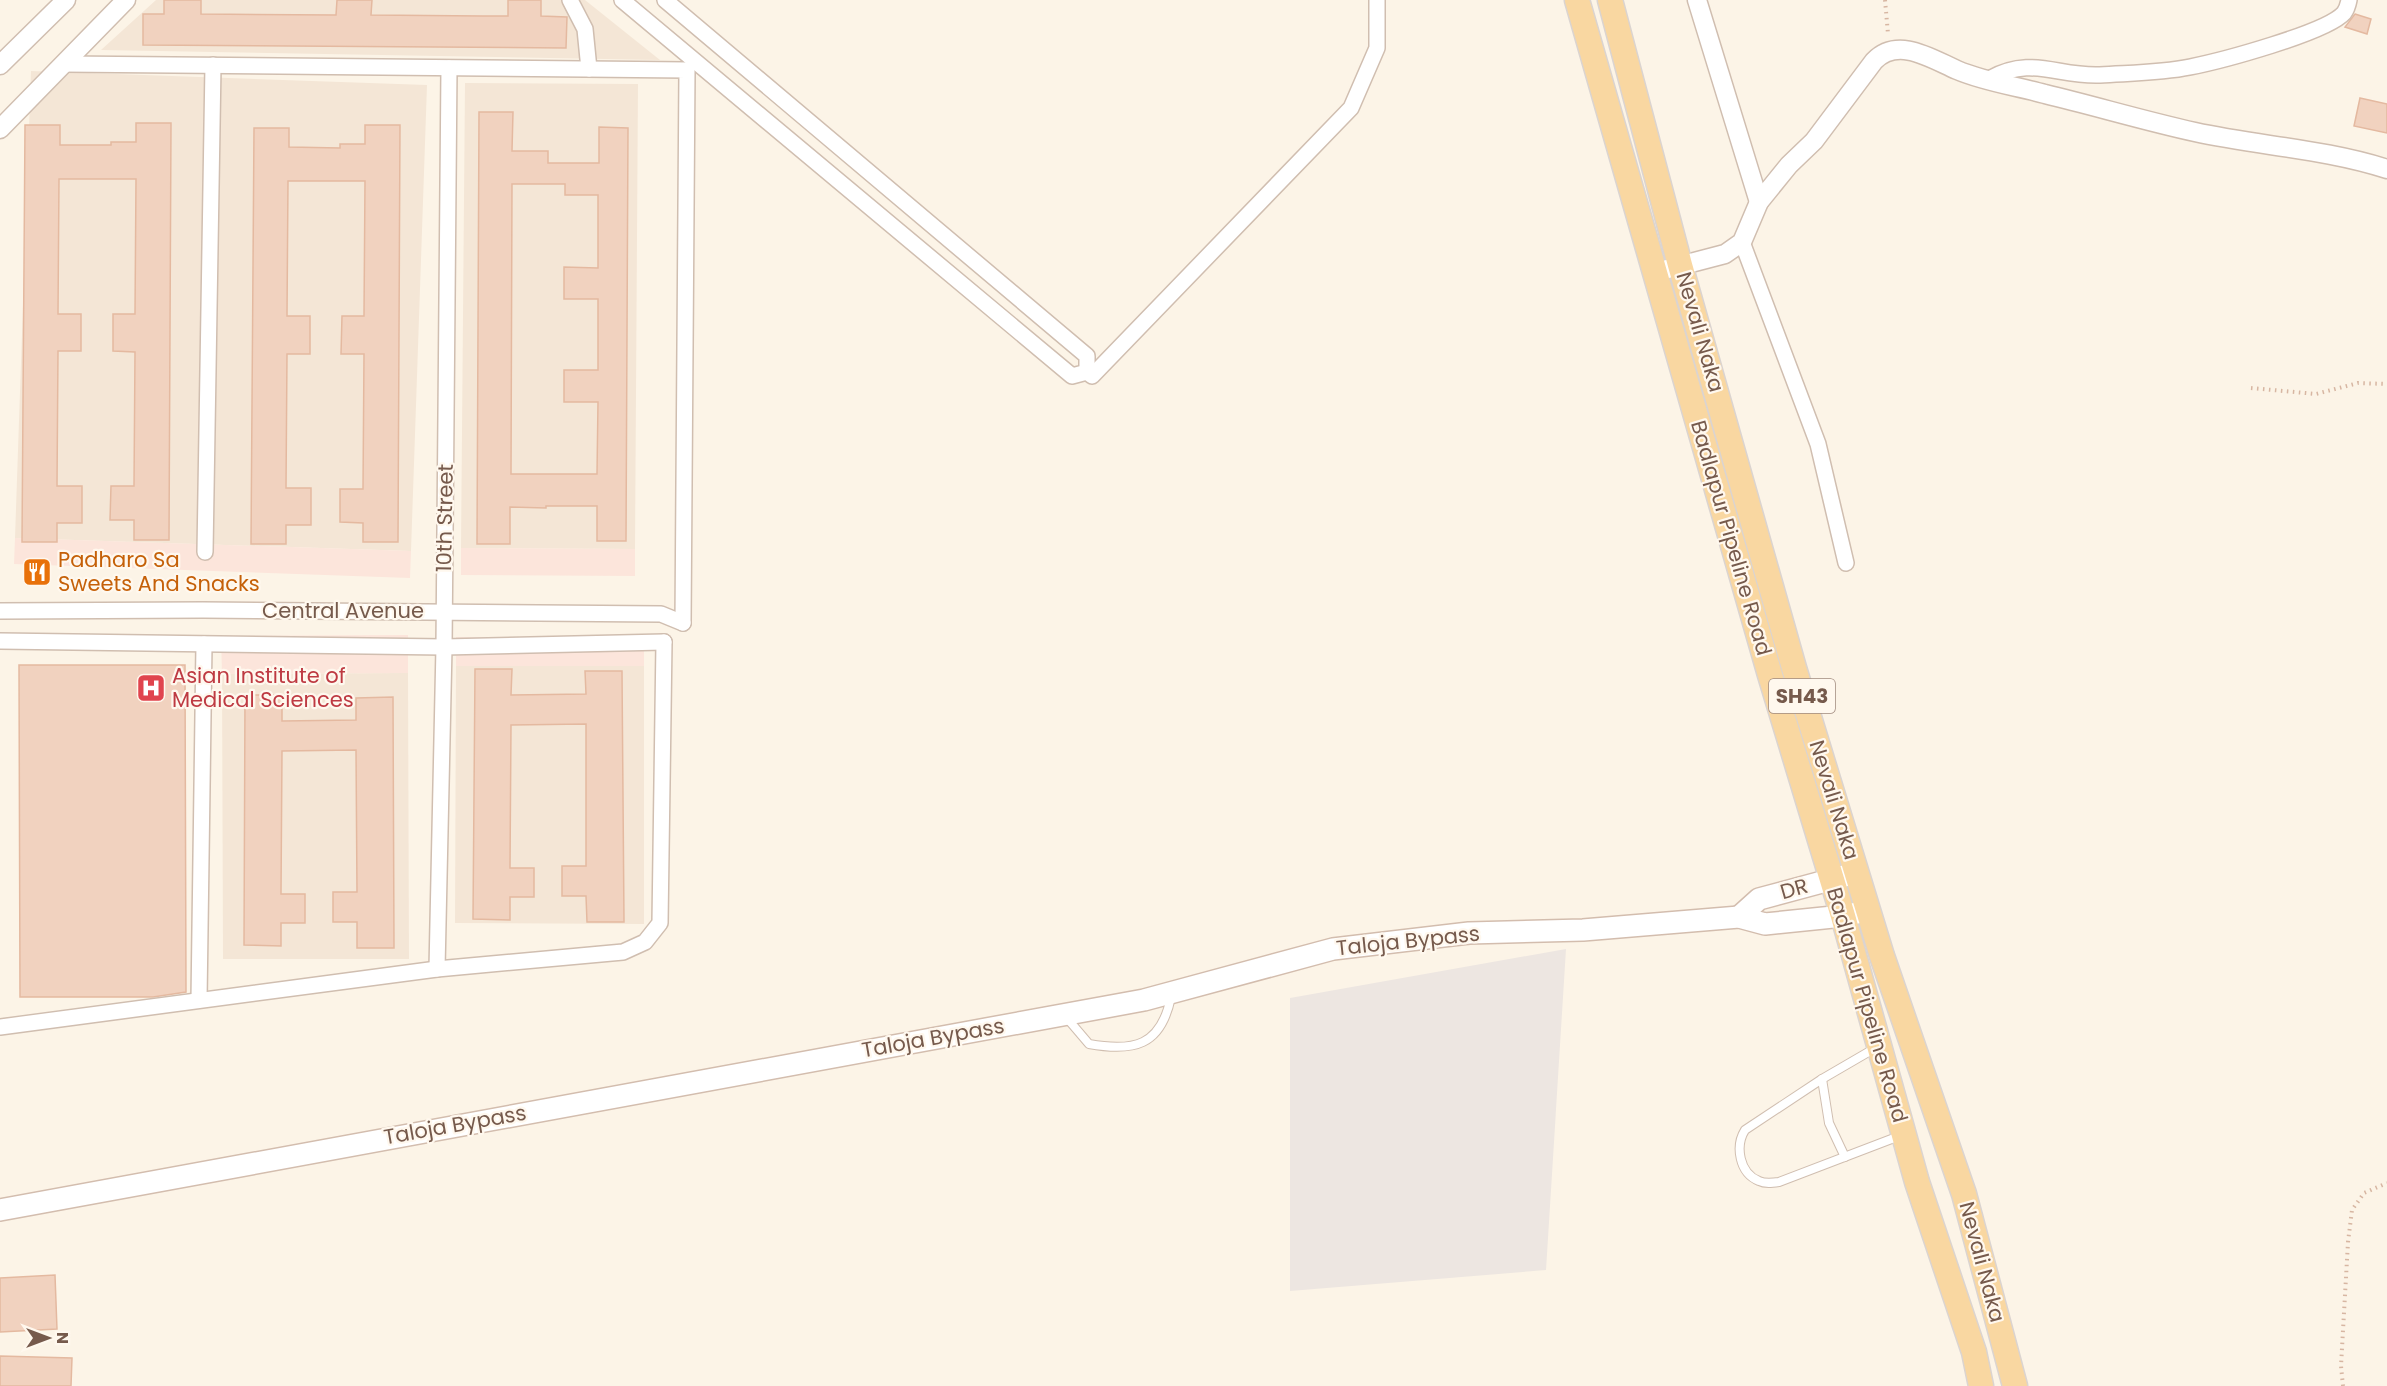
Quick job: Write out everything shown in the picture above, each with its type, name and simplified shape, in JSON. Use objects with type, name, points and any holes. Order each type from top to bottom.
[{"type":"main road","name":"Badlapur Pipeline Road","points":[[1577,0],[1770,675],[1843,916],[1917,1182],[1974,1352],[1981,1386]]},
{"type":"main road","name":"Nevali Naka","points":[[1610,0],[1680,265],[1794,668],[1856,873],[1964,1194],[2015,1386]]},
{"type":"main road","name":"DR","points":[[1739,917],[1759,899],[1856,873]]},
{"type":"main road","name":"Taloja Bypass","points":[[0,1210],[272,1158],[1144,1000],[1333,949],[1469,933],[1583,930],[1739,917],[1765,924],[1843,916],[1868,910]]},
{"type":"main road","points":[[1974,1352],[2003,1340]]},
{"type":"street","points":[[0,65],[66,0]]},
{"type":"street","points":[[0,129],[126,0]]},
{"type":"street","points":[[570,0],[585,29],[589,69]]},
{"type":"street","points":[[622,0],[1072,376],[1087,372]]},
{"type":"street","points":[[665,0],[1087,356],[1087,372]]},
{"type":"street","points":[[1087,372],[1092,376],[1351,108],[1377,48],[1377,0]]},
{"type":"street","points":[[1697,0],[1759,202]]},
{"type":"street","points":[[1989,79],[2005,70],[2031,67],[2096,75],[2189,67],[2283,41],[2325,24],[2346,11],[2349,0]]},
{"type":"street","points":[[1656,272],[1725,254],[1742,242],[1759,202],[1789,165],[1814,141],[1874,61],[1881,54],[1890,50],[1912,51],[1965,73],[2196,132],[2273,144],[2370,163],[2387,169]]},
{"type":"street","points":[[0,1027],[437,969],[623,952],[645,942],[660,923],[664,642],[683,624],[687,70],[63,64]]},
{"type":"street","points":[[205,552],[213,65]]},
{"type":"street","name":"10th Street","points":[[437,969],[444,647],[449,68]]},
{"type":"street","points":[[1742,242],[1818,444],[1846,563]]},
{"type":"street","name":"Central Avenue","points":[[0,611],[661,614],[683,624]]},
{"type":"street","name":"Central Avenue","points":[[0,641],[444,647],[664,642]]},
{"type":"street","points":[[199,1000],[204,644]]},
{"type":"lane","points":[[1064,1014],[1089,1044],[1109,1048],[1130,1047],[1152,1037],[1167,1017],[1171,992]]},
{"type":"lane","points":[[1879,1046],[1822,1079],[1745,1130],[1739,1140],[1741,1159],[1751,1176],[1767,1183],[1779,1182],[1904,1134]]},
{"type":"lane","points":[[1822,1079],[1829,1123],[1845,1157]]},
{"type":"path","points":[[1885,0],[1890,50]]},
{"type":"path","points":[[2251,388],[2316,394],[2358,383],[2387,384]]},
{"type":"path","points":[[2343,1386],[2348,1242],[2352,1210],[2364,1193],[2387,1183]]},
{"type":"shaded area","points":[[156,0],[585,0],[660,60],[101,50]]},
{"type":"shaded area","points":[[31,71],[427,85],[411,551],[15,538]]},
{"type":"shaded area","points":[[465,83],[638,84],[635,549],[461,548]]},
{"type":"shaded area","points":[[15,538],[411,551],[410,578],[14,564]]},
{"type":"shaded area","points":[[461,548],[635,549],[635,576],[461,575]]},
{"type":"shaded area","points":[[408,635],[408,673],[222,674],[221,636]]},
{"type":"shaded area","points":[[456,637],[644,638],[644,666],[456,666]]},
{"type":"shaded area","points":[[456,666],[644,666],[644,924],[455,923]]},
{"type":"shaded area","points":[[408,673],[409,959],[223,959],[222,674]]},
{"type":"shaded area","points":[[1566,949],[1546,1270],[1290,1291],[1290,998]]},
{"type":"building","points":[[164,0],[201,0],[201,14],[336,15],[337,0],[372,0],[371,15],[508,16],[508,0],[541,0],[541,16],[567,17],[566,48],[143,45],[143,14],[164,14]]},
{"type":"building","points":[[2355,14],[2371,19],[2367,34],[2345,27]]},
{"type":"building","points":[[2360,98],[2387,104],[2387,133],[2354,126]]},
{"type":"building","points":[[479,112],[513,112],[512,151],[548,151],[548,163],[599,163],[599,127],[628,128],[626,541],[597,541],[597,506],[546,506],[546,508],[510,507],[510,544],[477,544]],"holes":[[[512,184],[565,184],[565,195],[598,195],[598,268],[564,267],[564,299],[598,299],[598,370],[564,370],[564,402],[598,402],[597,474],[511,474]]]},
{"type":"building","points":[[136,123],[171,123],[169,540],[134,540],[134,520],[110,520],[111,486],[134,486],[135,352],[113,351],[113,314],[135,314],[136,179],[59,179],[58,314],[81,314],[81,351],[58,351],[57,486],[82,486],[82,523],[57,523],[57,542],[22,542],[25,125],[60,125],[60,145],[111,145],[111,142],[136,142]]},
{"type":"building","points":[[365,125],[400,125],[398,542],[363,542],[363,523],[340,522],[340,489],[363,489],[364,354],[341,354],[342,316],[364,316],[365,181],[288,181],[287,316],[310,316],[310,354],[287,354],[286,488],[311,488],[311,525],[286,525],[286,544],[251,544],[254,128],[289,128],[289,147],[340,148],[340,144],[365,144]]},
{"type":"building","points":[[19,665],[185,665],[186,992],[153,997],[20,997]]},
{"type":"building","points":[[475,669],[512,669],[511,695],[586,694],[585,671],[622,671],[624,922],[587,922],[586,896],[562,896],[562,866],[586,866],[586,724],[511,725],[510,868],[534,868],[534,897],[510,897],[510,920],[473,919]]},
{"type":"building","points":[[245,695],[282,695],[282,721],[356,720],[356,698],[393,697],[394,948],[357,948],[357,922],[333,922],[333,892],[357,892],[356,750],[282,751],[281,894],[305,894],[305,923],[281,923],[281,946],[244,945]]},
{"type":"building","points":[[55,1275],[57,1329],[0,1332],[0,1278]]},
{"type":"building","points":[[0,1356],[72,1358],[71,1386],[0,1386]]},
{"type":"place","name":"Padharo Sa Sweets And Snacks","points":[[37,572]]},
{"type":"place","name":"Asian Institute of Medical Sciences","points":[[151,688]]}]
